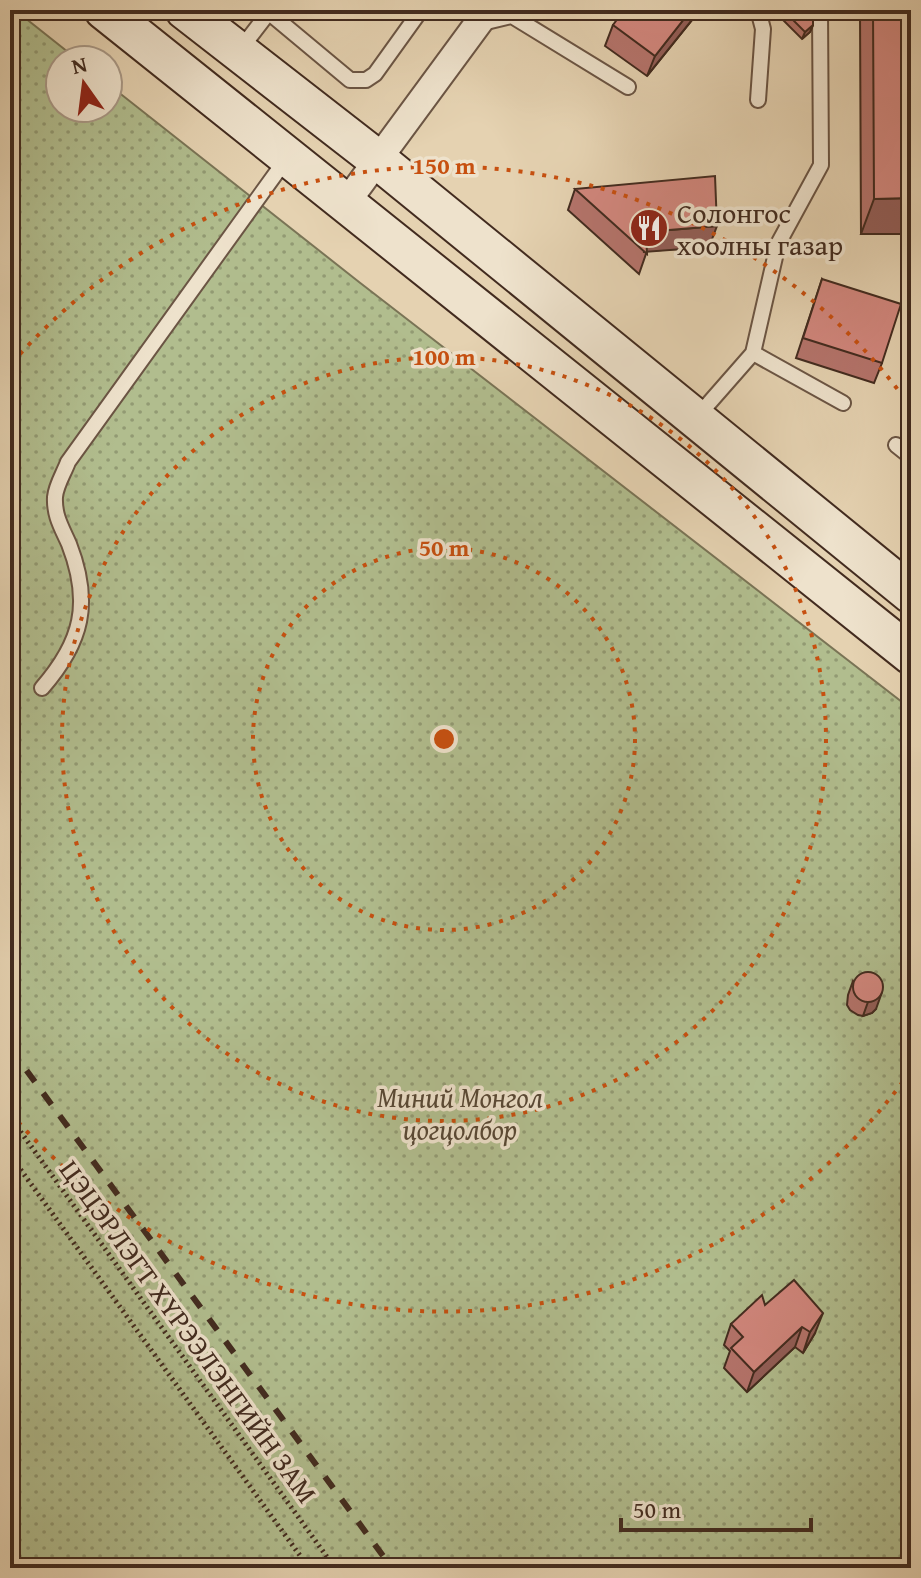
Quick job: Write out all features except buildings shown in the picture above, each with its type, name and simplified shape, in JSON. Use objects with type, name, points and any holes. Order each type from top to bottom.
[{"type":"main road","points":[[104,10],[911,655]]},
{"type":"main road","points":[[185,10],[378,160],[696,418],[906,579]]},
{"type":"street","points":[[346,203],[493,16]]},
{"type":"lane","points":[[239,52],[268,11],[350,80],[366,80],[375,74],[421,10]]},
{"type":"lane","points":[[493,16],[536,10]]},
{"type":"lane","points":[[758,10],[763,29],[758,100]]},
{"type":"lane","points":[[696,418],[753,353],[778,244],[821,165],[820,10]]},
{"type":"lane","points":[[493,16],[628,87]]},
{"type":"lane","points":[[42,688],[73,645],[82,612],[79,574],[55,515],[55,494],[68,462],[288,157]]},
{"type":"lane","points":[[753,353],[843,403]]},
{"type":"lane","points":[[896,445],[911,457]]},
{"type":"path","name":"ЦЭЦЭРЛЭГТ ХҮРЭЭЛЭНГИЙН ЗАМ","points":[[10,1117],[335,1568]]},
{"type":"path","name":"ЦЭЦЭРЛЭГТ ХҮРЭЭЛЭНГИЙН ЗАМ","points":[[10,1155],[309,1568]]},
{"type":"green space","name":"Миний Монгол цогцолбор","points":[[10,10],[15,10],[58,44],[44,44],[44,124],[124,124],[124,97],[911,709],[911,1568],[10,1568]]},
{"type":"railway","points":[[10,1048],[392,1568]]},
{"type":"place","name":"Солонгос хоолны газар","points":[[649,228]]}]
